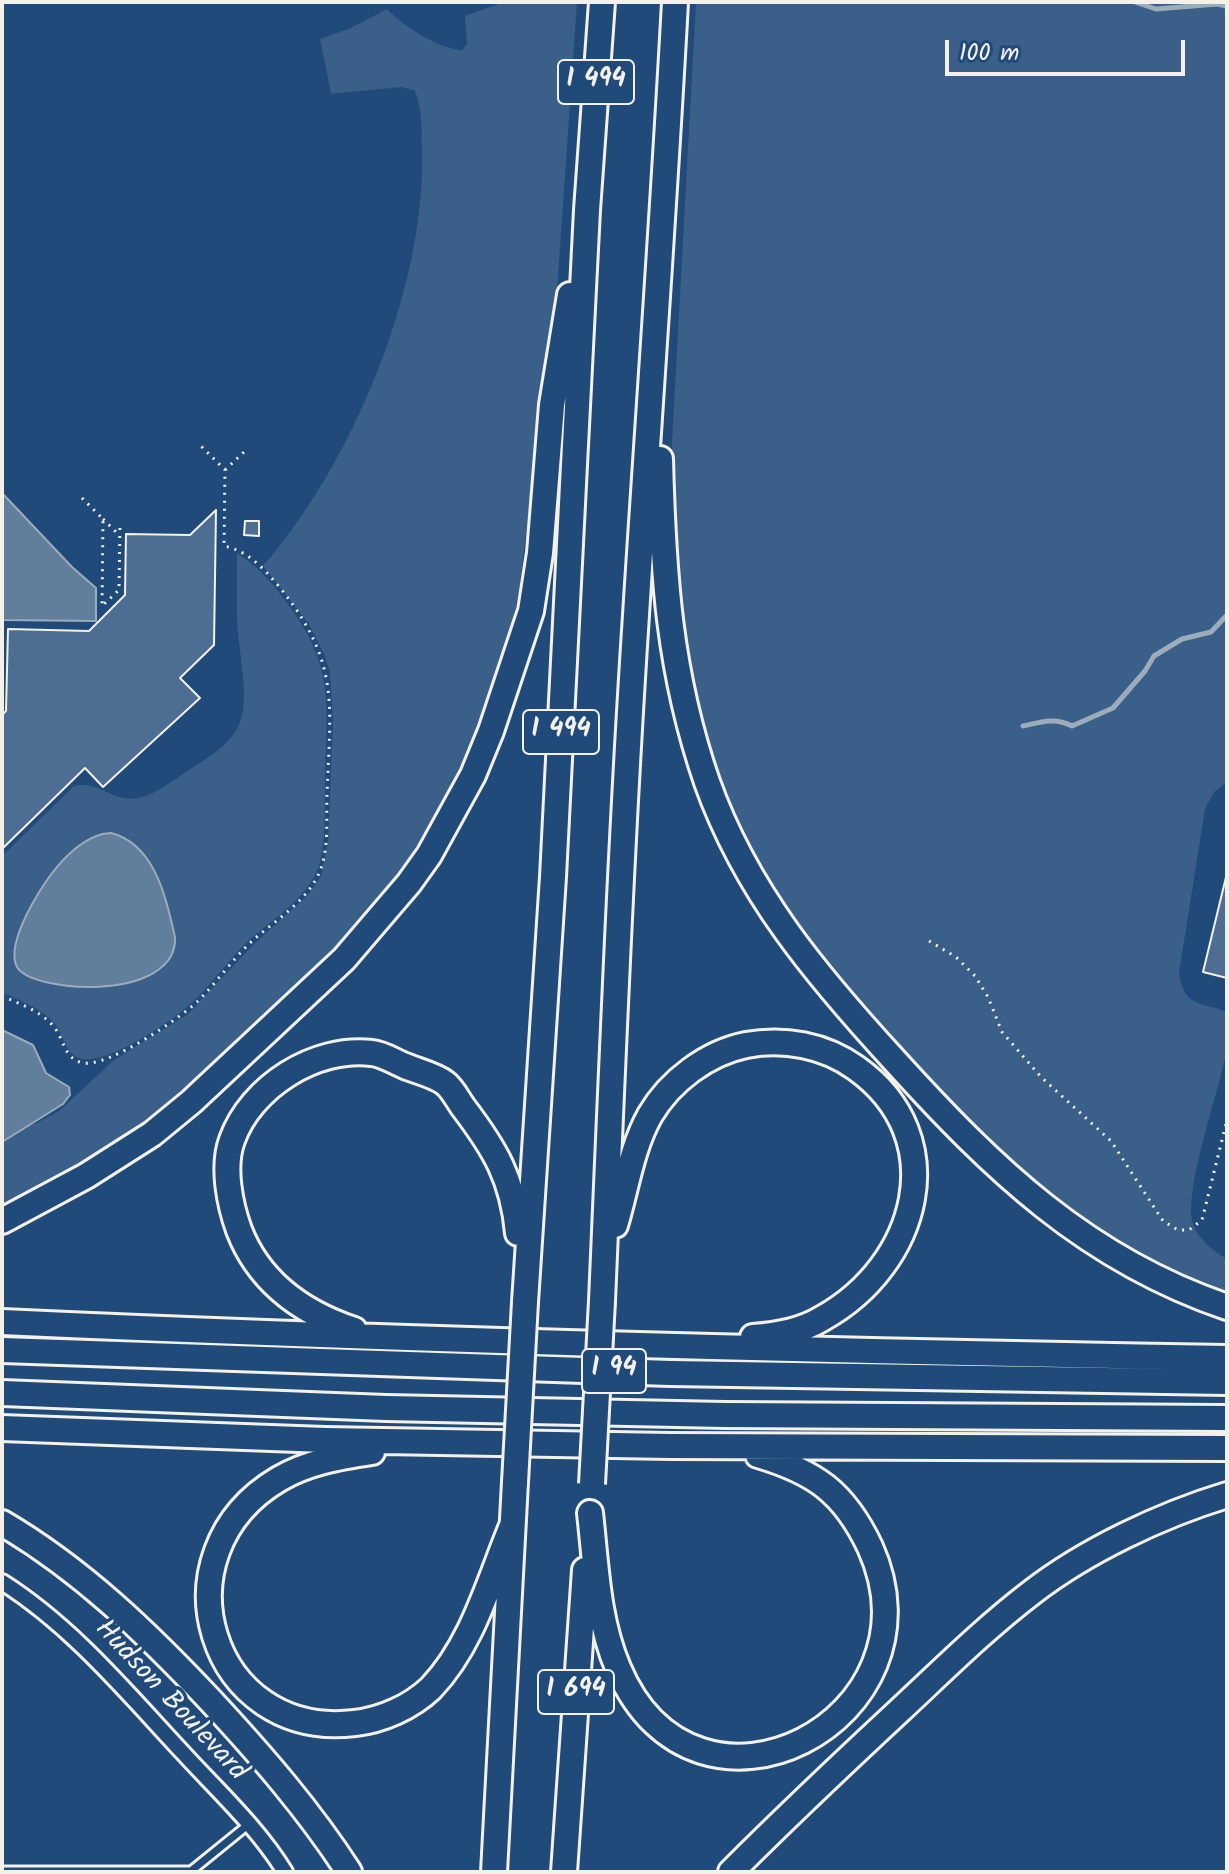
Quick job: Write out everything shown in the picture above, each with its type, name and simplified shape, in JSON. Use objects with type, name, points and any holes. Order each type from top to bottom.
[{"type":"highway","name":"I 494","points":[[525,1302],[553,877],[590,162],[602,2]]},
{"type":"highway","name":"I 494","points":[[590,1513],[634,647],[675,2]]},
{"type":"highway","points":[[2,1221],[86,1176],[152,1134],[191,1102],[344,959],[409,883],[458,805],[491,731],[531,611],[540,553],[552,405],[590,162]]},
{"type":"highway","points":[[657,309],[663,525],[675,667],[707,781],[729,834],[758,889],[817,975],[848,1011],[941,1113],[1031,1198],[1087,1239],[1131,1265],[1186,1292],[1227,1307]]},
{"type":"highway","points":[[604,1267],[636,1146],[660,1100],[681,1078],[717,1055],[736,1048],[786,1042],[823,1050],[844,1059],[876,1085],[897,1113],[913,1157],[913,1193],[907,1220],[887,1262],[851,1300],[824,1318],[801,1328],[783,1334],[672,1346]]},
{"type":"highway","points":[[396,1337],[350,1328],[309,1310],[286,1295],[264,1273],[250,1251],[232,1207],[230,1148],[245,1116],[262,1095],[287,1074],[335,1054],[373,1053],[445,1083],[483,1132],[492,1144],[515,1203],[525,1302]]},
{"type":"highway","name":"I 694","points":[[494,1872],[525,1302]]},
{"type":"highway","points":[[2,1322],[212,1332],[672,1346],[1227,1358]]},
{"type":"highway","name":"I 94","points":[[2,1350],[670,1373],[1227,1382]]},
{"type":"highway","name":"I 94","points":[[2,1393],[386,1408],[725,1415],[1227,1418]]},
{"type":"highway","points":[[2,1428],[437,1442],[1227,1448]]},
{"type":"highway","points":[[437,1442],[318,1461],[279,1479],[251,1499],[243,1509],[220,1541],[207,1592],[214,1636],[244,1686],[265,1703],[289,1716],[331,1725],[375,1719],[417,1700],[439,1679],[460,1648],[512,1526]]},
{"type":"highway","points":[[590,1513],[606,1636],[625,1683],[649,1716],[662,1729],[706,1753],[750,1757],[786,1749],[836,1719],[862,1687],[883,1645],[886,1623],[884,1588],[861,1528],[828,1488],[794,1466],[729,1446]]},
{"type":"highway","points":[[731,1872],[816,1788],[1031,1593],[1113,1543],[1227,1495]]},
{"type":"highway","name":"I 694","points":[[564,1872],[590,1513]]},
{"type":"highway","points":[[2,1523],[67,1566],[152,1640],[239,1730],[286,1785],[349,1872]]},
{"type":"street","name":"Hudson Boulevard","points":[[2,1582],[62,1626],[249,1824],[285,1872]]},
{"type":"lane","points":[[2,1871],[197,1870],[249,1824]]},
{"type":"path","points":[[198,443],[225,470]]},
{"type":"path","points":[[2,996],[28,1007],[49,1022],[73,1059],[87,1063],[106,1060],[175,1020],[196,1003],[250,944],[300,899],[318,875],[325,846],[330,723],[325,664],[306,625],[286,596],[255,562],[224,546],[225,470],[245,451]]},
{"type":"path","points":[[82,498],[120,536]]},
{"type":"path","points":[[103,519],[102,606],[119,590],[120,524]]},
{"type":"path","points":[[929,941],[956,957],[975,976],[988,997],[1002,1032],[1041,1077],[1111,1141],[1160,1217],[1174,1228],[1189,1230],[1198,1226],[1204,1216],[1227,1120]]},
{"type":"shaded area","points":[[504,2],[577,2],[557,291],[519,590],[509,640],[484,720],[461,774],[412,858],[340,948],[179,1099],[126,1142],[2,1213],[2,1132],[37,1123],[59,1111],[114,1060],[188,1014],[252,946],[308,895],[321,876],[328,841],[333,723],[330,672],[309,624],[263,566],[296,524],[326,477],[354,425],[378,370],[412,258],[420,203],[422,150],[420,112],[414,90],[401,87],[331,94],[320,39],[351,28],[387,9],[422,36],[443,46],[462,50],[467,44],[465,16]]},
{"type":"shaded area","points":[[696,2],[1227,2],[1227,782],[1214,792],[1205,809],[1179,973],[1189,998],[1227,1012],[1227,1049],[1198,1164],[1191,1208],[1193,1224],[1199,1235],[1227,1259],[1227,1298],[1131,1254],[1029,1184],[864,1017],[777,903],[719,789],[683,657],[670,478]]},
{"type":"shaded area","points":[[2,493],[96,588],[96,621],[2,620]]},
{"type":"shaded area","points":[[237,553],[257,568],[279,592],[301,623],[320,666],[325,686],[327,730],[324,837],[318,868],[297,900],[247,942],[189,1006],[126,1047],[95,1059],[83,1059],[72,1054],[57,1028],[43,1013],[2,992],[2,856],[74,786],[90,786],[129,799],[145,796],[207,759],[232,736],[241,718],[244,691],[237,620]],"holes":[[[111,833],[129,840],[146,856],[175,937],[174,951],[168,963],[161,970],[132,981],[88,986],[46,982],[30,977],[19,969],[15,949],[23,923],[42,888],[61,864],[75,849],[101,834]]]},
{"type":"shaded area","points":[[111,833],[138,848],[156,874],[175,937],[170,958],[154,973],[131,982],[103,986],[75,987],[29,976],[17,967],[15,948],[22,924],[34,901],[73,850],[91,838]]},
{"type":"shaded area","points":[[2,1030],[33,1045],[46,1073],[69,1087],[70,1095],[63,1104],[2,1142]]},
{"type":"building","points":[[216,510],[214,645],[180,678],[200,698],[103,787],[85,768],[2,849],[2,715],[6,711],[8,629],[89,631],[125,595],[126,534],[190,535]]},
{"type":"building","points":[[245,521],[259,521],[259,536],[244,535]]},
{"type":"building","points":[[1227,873],[1227,978],[1203,972]]},
{"type":"waterway","points":[[1135,2],[1156,9],[1217,4],[1227,6]]},
{"type":"waterway","points":[[1023,726],[1054,721],[1072,726],[1113,708],[1154,656],[1182,639],[1211,632],[1227,615]]}]
